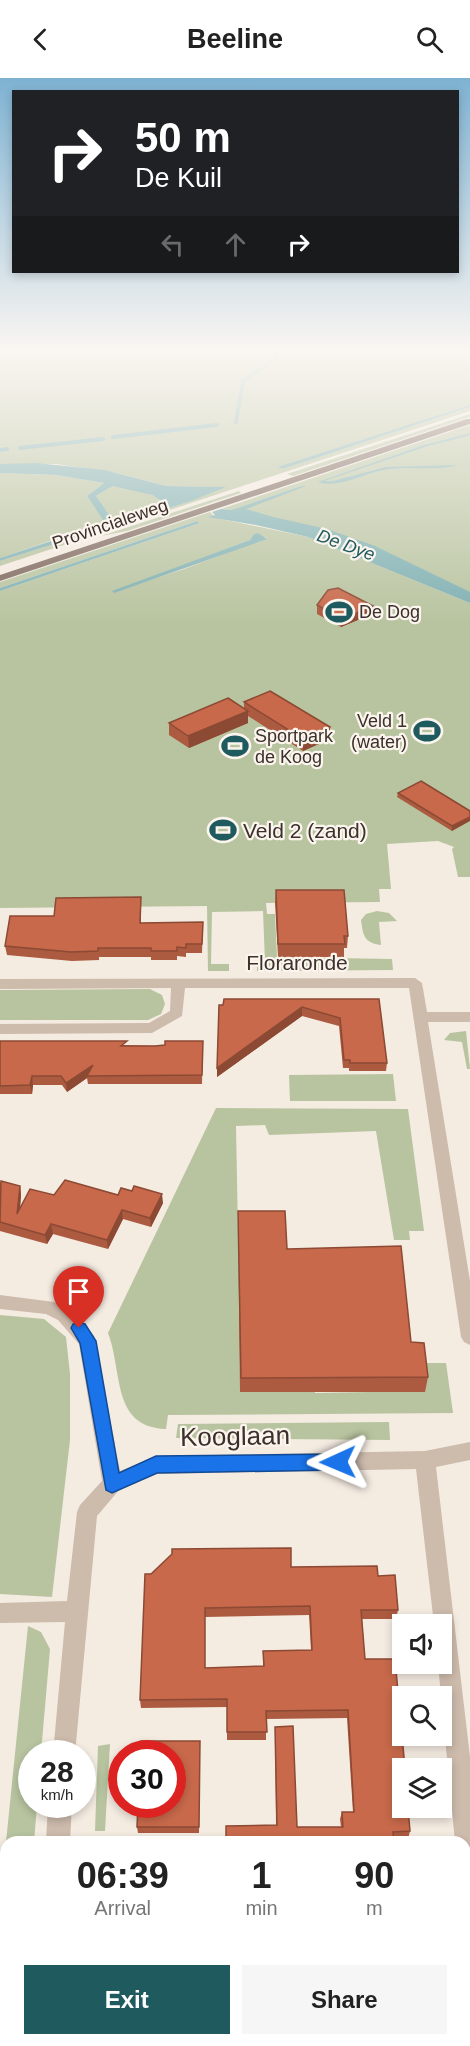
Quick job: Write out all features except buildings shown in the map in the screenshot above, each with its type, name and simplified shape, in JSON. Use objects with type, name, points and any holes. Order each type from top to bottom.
[{"type":"main road","name":"Provincialeweg","points":[[0,578],[414,440]]},
{"type":"street","name":"Floraronde","points":[[0,984],[415,983],[422,1017]]},
{"type":"street","points":[[0,1029],[152,1028],[177,1013],[178,985]]},
{"type":"street","points":[[470,1017],[422,1017],[470,1337]]},
{"type":"street","points":[[0,1302],[48,1307],[64,1315],[88,1341],[112,1484],[87,1512],[65,1740]]},
{"type":"street","name":"Kooglaan","points":[[112,1484],[156,1465],[425,1460],[470,1451]]},
{"type":"street","points":[[425,1460],[452,1687],[466,1836]]},
{"type":"street","points":[[0,1613],[76,1611]]},
{"type":"street","points":[[58,1836],[59,1818]]},
{"type":"green space","points":[[0,440],[365,440],[280,468],[282,469],[370,440],[383,440],[0,566],[0,561],[190,501],[225,487],[166,486],[117,473],[56,464],[0,464],[0,451],[9,449],[0,449]]},
{"type":"green space","points":[[391,440],[401,440],[293,476],[287,474]]},
{"type":"green space","points":[[426,440],[470,440],[470,597],[334,536],[221,509]]},
{"type":"green space","points":[[0,473],[56,475],[104,483],[87,496],[105,522],[0,558]]},
{"type":"green space","points":[[118,485],[152,495],[165,503],[113,520],[96,496]]},
{"type":"green space","points":[[239,491],[241,493],[127,531],[101,536]]},
{"type":"green space","name":"Sportpark de Koog","points":[[210,512],[216,518],[308,537],[470,603],[470,877],[458,877],[452,849],[454,847],[438,841],[387,844],[391,889],[379,889],[380,902],[266,903],[267,914],[275,914],[277,957],[392,959],[393,970],[257,971],[257,963],[265,962],[263,911],[212,912],[211,964],[229,964],[229,971],[208,971],[207,906],[0,908],[0,591],[200,523],[197,521],[0,588],[0,582]],"holes":[[[253,535],[267,538],[184,569],[113,592],[250,540]]]},
{"type":"green space","points":[[377,911],[389,913],[397,921],[379,922],[381,945],[365,937],[361,920],[366,914]]},
{"type":"green space","points":[[150,989],[162,995],[165,1004],[161,1014],[148,1020],[0,1020],[0,990]]},
{"type":"green space","points":[[466,1031],[470,1069],[467,1069],[462,1042],[444,1040],[450,1033]]},
{"type":"green space","points":[[393,1074],[396,1101],[290,1101],[289,1075]]},
{"type":"green space","points":[[216,1108],[408,1109],[424,1231],[409,1231],[410,1240],[394,1240],[376,1131],[269,1135],[265,1125],[236,1126],[241,1392],[281,1392],[314,1380],[315,1393],[425,1391],[422,1363],[446,1363],[453,1413],[168,1415],[166,1429],[148,1426],[136,1419],[127,1408],[118,1380],[108,1333]]},
{"type":"green space","points":[[0,1315],[44,1319],[66,1337],[70,1374],[70,1440],[52,1597],[0,1594]]},
{"type":"green space","points":[[389,1422],[390,1440],[176,1438],[178,1424]]},
{"type":"green space","points":[[28,1626],[41,1632],[50,1649],[42,1740],[18,1740],[18,1818],[36,1818],[34,1836],[7,1836]]},
{"type":"green space","points":[[108,1744],[105,1831],[95,1831],[98,1746]]},
{"type":"water","points":[[362,440],[371,440],[282,469],[278,467]]},
{"type":"water","points":[[453,440],[324,481],[333,481],[386,467],[458,465],[440,468],[392,469],[333,484],[318,482],[424,445]]},
{"type":"water","points":[[36,463],[105,470],[166,486],[226,487],[191,501],[0,561],[0,558],[105,523],[87,496],[104,483],[56,475],[0,473],[0,464]],"holes":[[[113,486],[152,495],[165,503],[113,520],[96,496]]]},
{"type":"water","name":"De Dye","points":[[306,486],[246,509],[327,529],[375,546],[470,592],[470,603],[308,537],[208,517],[215,515],[212,512],[221,509],[232,510]]},
{"type":"water","points":[[197,521],[200,523],[0,591],[0,588]]},
{"type":"water","points":[[258,533],[267,539],[114,593],[112,591],[250,540]]},
{"type":"waterway","points":[[20,448],[95,440]]},
{"type":"waterway","points":[[0,450],[7,449]]},
{"type":"place","name":"De Dog","points":[[339,612]]},
{"type":"place","name":"Veld 1 (water)","points":[[427,731]]},
{"type":"place","name":"Sportpark de Koog","points":[[235,746]]},
{"type":"place","name":"Veld 2 (zand)","points":[[223,830]]},
{"type":"route","points":[[79,1328],[88,1341],[112,1484],[156,1465],[338,1462]]}]
